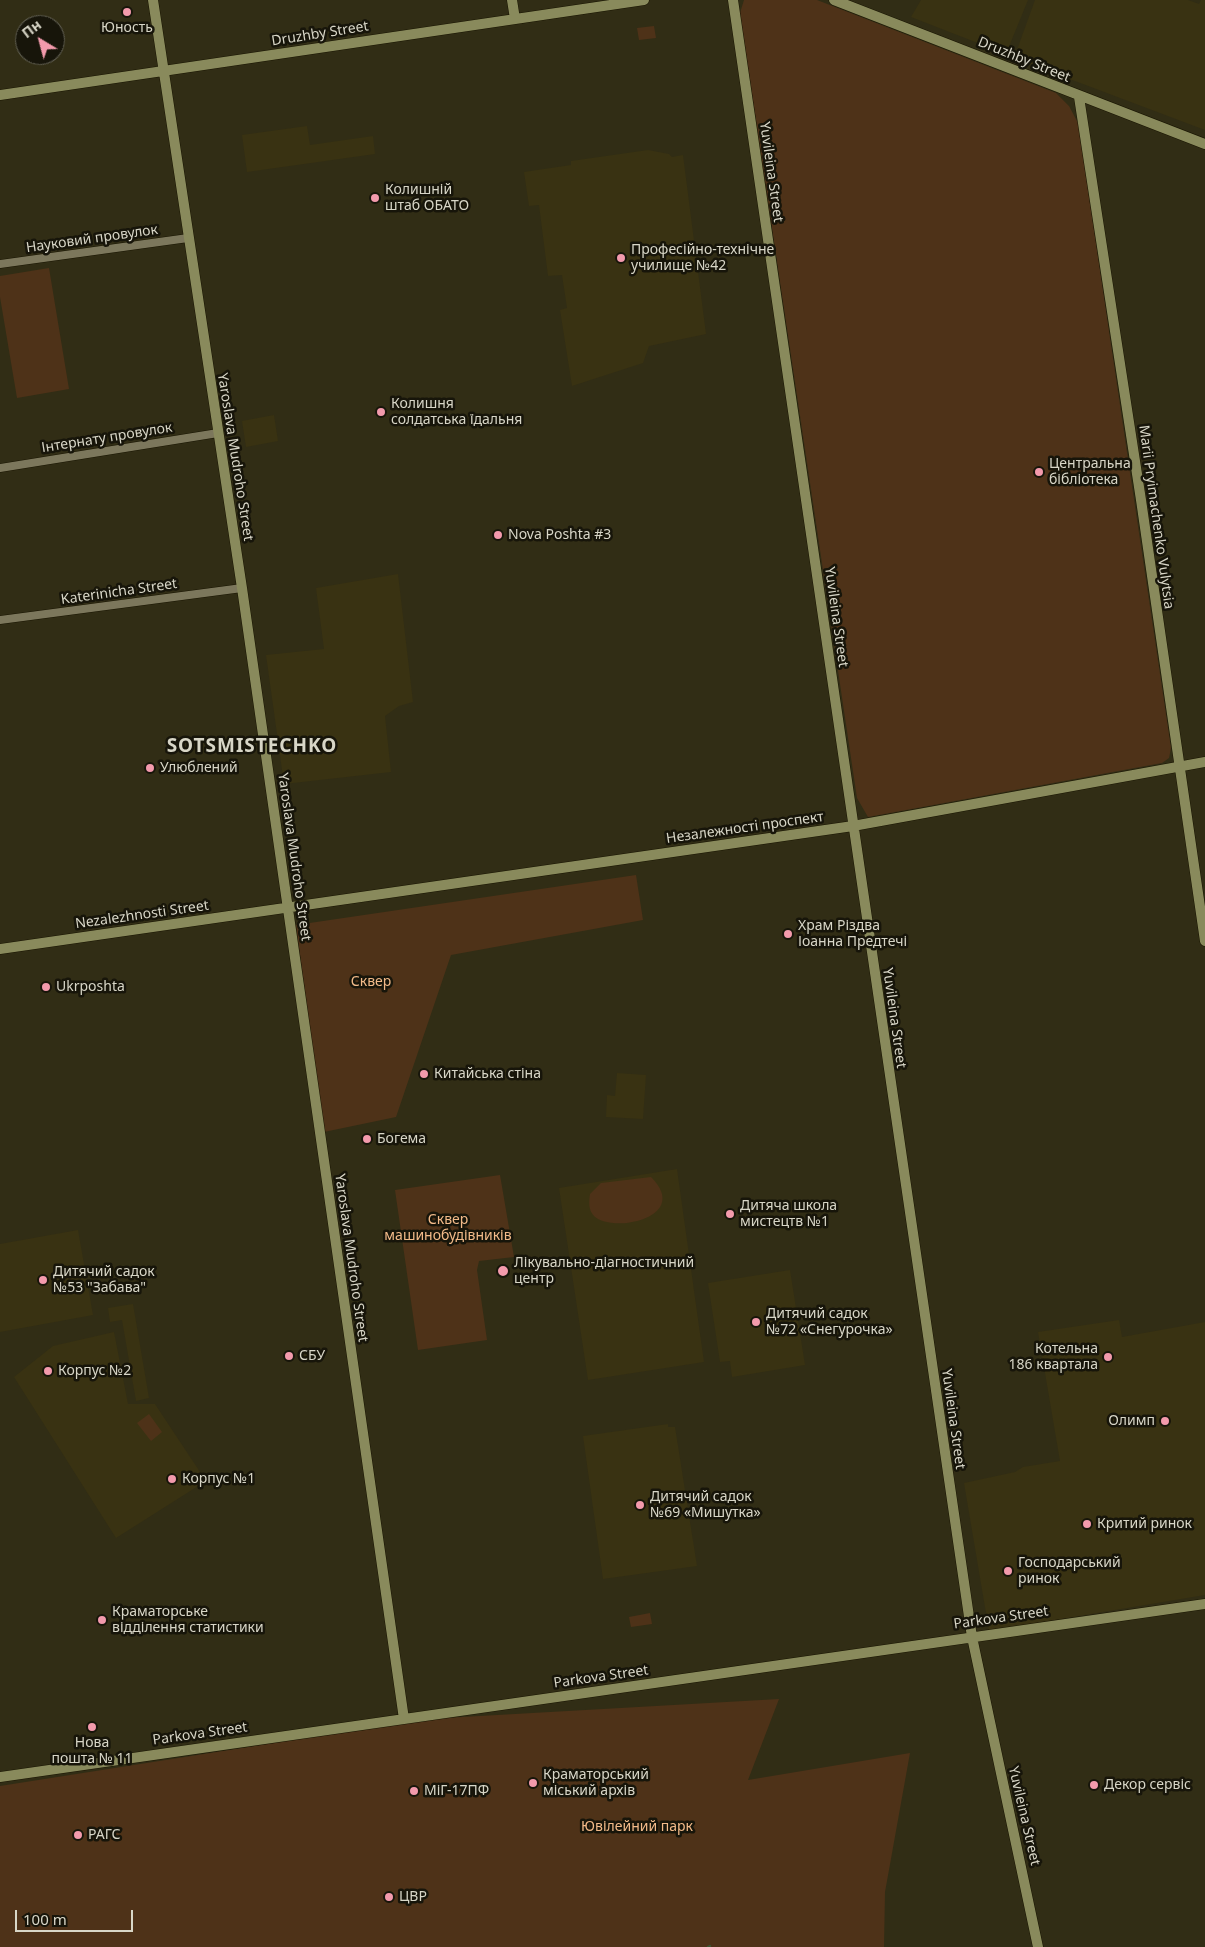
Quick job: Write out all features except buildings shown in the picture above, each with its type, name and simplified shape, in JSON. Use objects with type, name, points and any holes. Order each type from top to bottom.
[{"type":"street","name":"Yaroslava Mudroho Street","points":[[153,0],[242,588],[404,1719]]},
{"type":"street","points":[[512,0],[515,19]]},
{"type":"street","name":"Druzhby Street","points":[[0,95],[644,0]]},
{"type":"street","name":"Yuvileina Street","points":[[732,0],[972,1636],[1038,1947]]},
{"type":"street","name":"Druzhby Street","points":[[834,0],[1079,97],[1205,144]]},
{"type":"street","name":"Marii Pryimachenko Vulytsia","points":[[1079,97],[1205,941]]},
{"type":"street","name":"Науковий провулок","points":[[0,264],[188,238]]},
{"type":"street","name":"Інтернату провулок","points":[[0,468],[218,433]]},
{"type":"street","name":"Katerinicha Street","points":[[0,620],[242,588]]},
{"type":"street","name":"Незалежності проспект","points":[[287,908],[853,826],[1205,762]]},
{"type":"street","name":"Nezalezhnosti Street","points":[[0,949],[287,908]]},
{"type":"street","name":"Parkova Street","points":[[0,1776],[1205,1604]]},
{"type":"shaded area","points":[[921,0],[1028,0],[1006,54],[911,17]]},
{"type":"shaded area","points":[[1035,0],[1188,0],[1199,4],[1201,0],[1205,0],[1205,130],[1014,58]]},
{"type":"shaded area","points":[[307,126],[310,145],[373,136],[375,154],[247,172],[242,135]]},
{"type":"shaded area","name":"Професійно-технічне училище №42","points":[[648,150],[669,154],[672,157],[683,155],[706,334],[649,346],[643,363],[572,386],[560,310],[567,308],[562,275],[548,276],[539,205],[529,206],[524,172],[571,165],[571,161]]},
{"type":"shaded area","points":[[274,415],[278,441],[246,447],[242,421]]},
{"type":"shaded area","points":[[398,574],[413,702],[399,706],[385,716],[391,772],[284,784],[266,655],[324,649],[316,588]]},
{"type":"shaded area","points":[[617,1073],[646,1075],[643,1119],[606,1117],[607,1095],[615,1096]]},
{"type":"shaded area","points":[[677,1169],[704,1362],[588,1380],[559,1188]]},
{"type":"shaded area","name":"Дитячий садок №53 \"Забава\"","points":[[78,1230],[93,1315],[0,1332],[0,1244]]},
{"type":"shaded area","name":"Дитячий садок №72 «Снегурочка»","points":[[790,1270],[805,1365],[732,1377],[730,1361],[720,1362],[708,1283]]},
{"type":"shaded area","points":[[133,1304],[149,1398],[136,1401],[122,1320],[110,1322],[108,1308]]},
{"type":"shaded area","name":"Критий ринок","points":[[1119,1320],[1122,1337],[1205,1322],[1205,1595],[989,1631],[964,1483],[1015,1472],[1023,1467],[1060,1461],[1038,1332]]},
{"type":"shaded area","points":[[114,1332],[128,1404],[155,1404],[206,1481],[116,1538],[14,1377],[53,1346]]},
{"type":"shaded area","name":"Дитячий садок №69 «Мишутка»","points":[[668,1424],[668,1427],[675,1427],[697,1566],[603,1579],[583,1436]]},
{"type":"green space","points":[[744,0],[817,0],[1056,93],[1069,106],[1078,123],[1171,748],[1169,758],[1162,763],[868,817],[857,798],[740,13]]},
{"type":"green space","points":[[654,26],[656,38],[639,40],[637,28]]},
{"type":"green space","points":[[49,268],[69,389],[17,398],[0,297],[0,276]]},
{"type":"green space","name":"Сквер","points":[[636,875],[643,920],[451,955],[396,1117],[324,1132],[296,925]]},
{"type":"green space","name":"Сквер машинобудівників","points":[[500,1175],[514,1257],[479,1261],[477,1270],[487,1340],[418,1350],[395,1190]]},
{"type":"green space","points":[[651,1177],[661,1191],[662,1203],[656,1212],[645,1219],[616,1223],[603,1221],[592,1214],[589,1205],[590,1194],[601,1183]]},
{"type":"green space","points":[[149,1414],[162,1432],[151,1441],[137,1423]]},
{"type":"green space","points":[[650,1613],[652,1624],[631,1627],[629,1617]]},
{"type":"green space","name":"Ювілейний парк","points":[[779,1699],[748,1780],[910,1753],[885,1892],[884,1947],[0,1947],[0,1786],[427,1719]]},
{"type":"place","name":"Юность","points":[[127,12]]},
{"type":"place","name":"Колишній штаб ОБАТО","points":[[375,198]]},
{"type":"place","name":"Професійно-технічне училище №42","points":[[621,258]]},
{"type":"place","name":"Колишня солдатська їдальня","points":[[381,412]]},
{"type":"place","name":"Центральна бібліотека","points":[[1039,472]]},
{"type":"place","name":"Nova Poshta #3","points":[[498,535]]},
{"type":"place","name":"Улюблений","points":[[150,768]]},
{"type":"place","name":"Храм Різдва Іоанна Предтечі","points":[[788,934]]},
{"type":"place","name":"Ukrposhta","points":[[46,987]]},
{"type":"place","name":"Китайська стіна","points":[[424,1074]]},
{"type":"place","name":"Богема","points":[[367,1139]]},
{"type":"place","name":"Дитяча школа мистецтв №1","points":[[730,1214]]},
{"type":"place","name":"Лікувально-діагностичний центр","points":[[503,1271]]},
{"type":"place","name":"Дитячий садок №53 \"Забава\"","points":[[43,1280]]},
{"type":"place","name":"Дитячий садок №72 «Снегурочка»","points":[[756,1322]]},
{"type":"place","name":"СБУ","points":[[289,1356]]},
{"type":"place","name":"Котельна 186 квартала","points":[[1108,1357]]},
{"type":"place","name":"Корпус №2","points":[[48,1371]]},
{"type":"place","name":"Олимп","points":[[1165,1421]]},
{"type":"place","name":"Корпус №1","points":[[172,1479]]},
{"type":"place","name":"Дитячий садок №69 «Мишутка»","points":[[640,1505]]},
{"type":"place","name":"Критий ринок","points":[[1087,1524]]},
{"type":"place","name":"Господарський ринок","points":[[1008,1571]]},
{"type":"place","name":"Краматорське відділення статистики","points":[[102,1620]]},
{"type":"place","name":"Нова пошта № 11","points":[[92,1727]]},
{"type":"place","name":"Краматорський міський архів","points":[[533,1783]]},
{"type":"place","name":"Декор сервіс","points":[[1094,1785]]},
{"type":"place","name":"МіГ-17ПФ","points":[[414,1791]]},
{"type":"place","name":"РАГС","points":[[78,1835]]},
{"type":"place","name":"ЦВР","points":[[389,1897]]},
{"type":"district","name":"SOTSMISTECHKO","points":[[252,747]]}]
